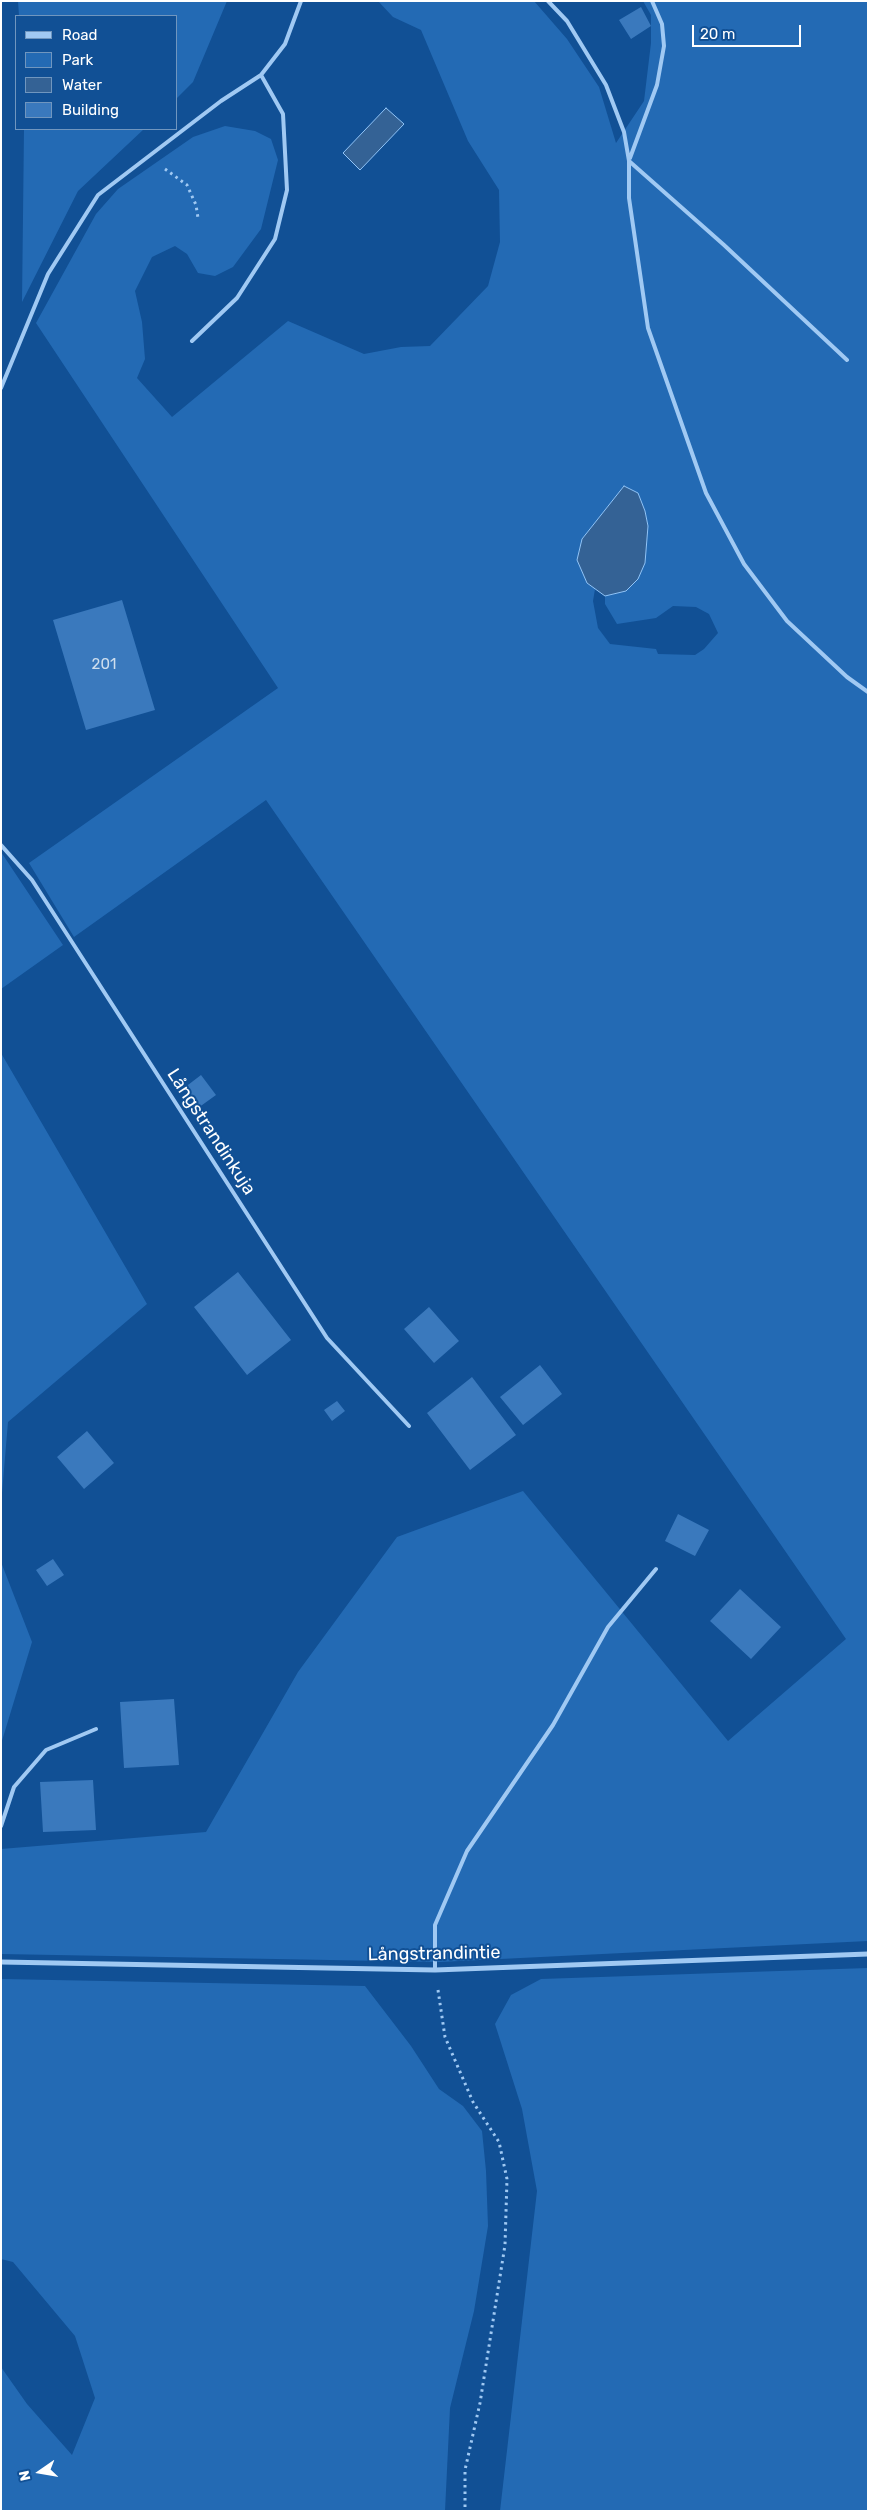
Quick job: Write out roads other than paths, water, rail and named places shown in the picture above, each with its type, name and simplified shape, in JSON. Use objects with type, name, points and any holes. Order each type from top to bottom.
[{"type":"street","name":"Långstrandintie","points":[[1,1962],[435,1970],[868,1954]]},
{"type":"lane","points":[[1,388],[48,274],[98,195],[221,102],[261,75],[285,44],[301,1]]},
{"type":"lane","points":[[548,1],[567,21],[606,85],[624,132],[629,160],[629,198],[648,328],[706,493],[744,564],[787,621],[847,677],[868,692]]},
{"type":"lane","points":[[629,160],[657,86],[664,46],[662,24],[652,1]]},
{"type":"lane","points":[[192,341],[237,298],[275,239],[287,190],[282,114],[261,75]]},
{"type":"lane","points":[[629,160],[724,245],[847,360]]},
{"type":"lane","name":"Långstrandinkuja","points":[[1,845],[32,880],[327,1338],[409,1426]]},
{"type":"lane","points":[[435,1970],[434,1925],[467,1851],[553,1725],[608,1627],[656,1569]]},
{"type":"lane","points":[[1,1826],[14,1787],[46,1750],[96,1729]]},
{"type":"water","points":[[386,108],[404,124],[360,170],[343,153]]},
{"type":"water","points":[[624,486],[638,493],[645,511],[648,526],[645,563],[638,579],[626,591],[605,596],[587,583],[577,560],[582,539]]}]
